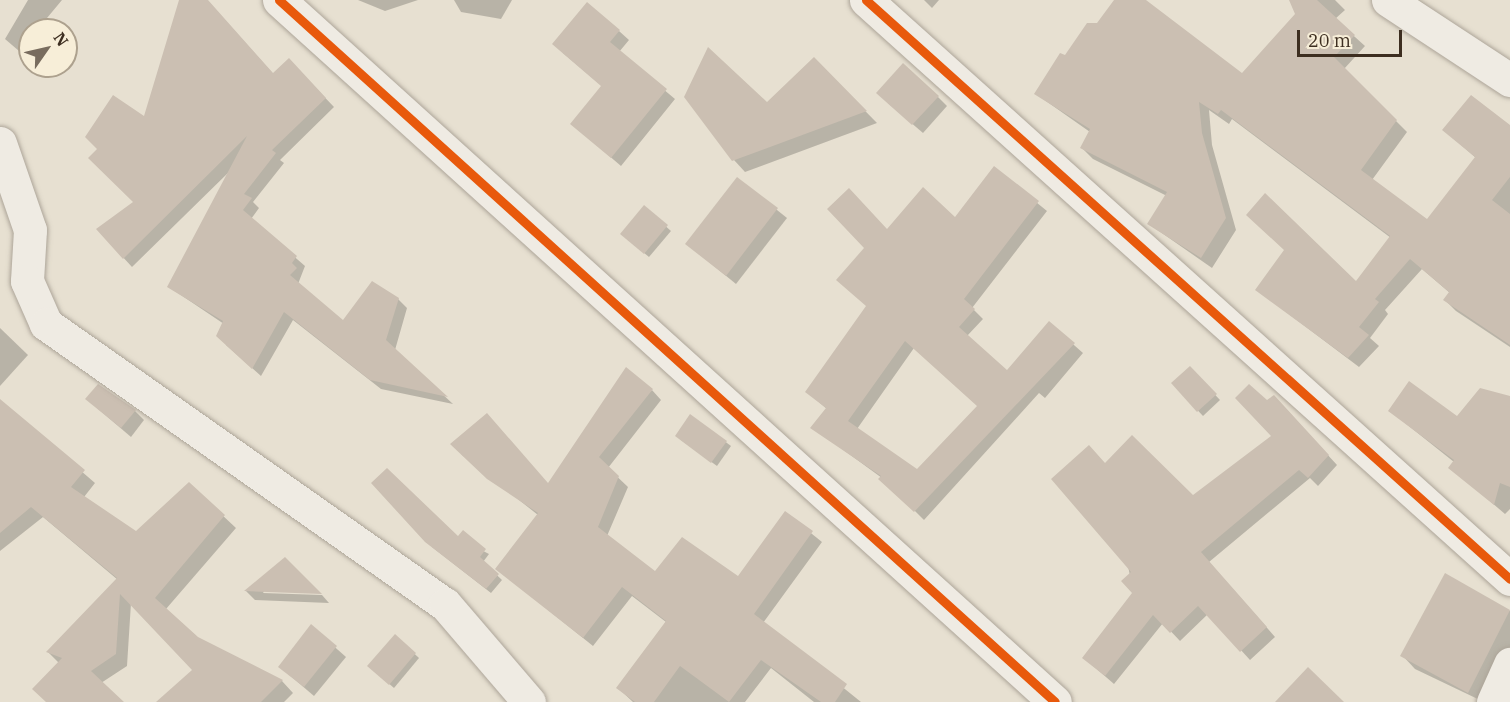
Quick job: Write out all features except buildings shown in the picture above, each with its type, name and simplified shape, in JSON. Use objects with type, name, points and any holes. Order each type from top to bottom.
[{"type":"street","points":[[279,0],[1055,702]]},
{"type":"street","points":[[866,0],[1510,579]]},
{"type":"street","points":[[1388,0],[1510,80]]},
{"type":"street","points":[[0,143],[30,230],[27,281],[46,324],[445,604],[529,702]]},
{"type":"street","points":[[1493,702],[1510,664]]},
{"type":"cycle path","points":[[279,0],[1055,702]]},
{"type":"cycle path","points":[[866,0],[1510,579]]}]
